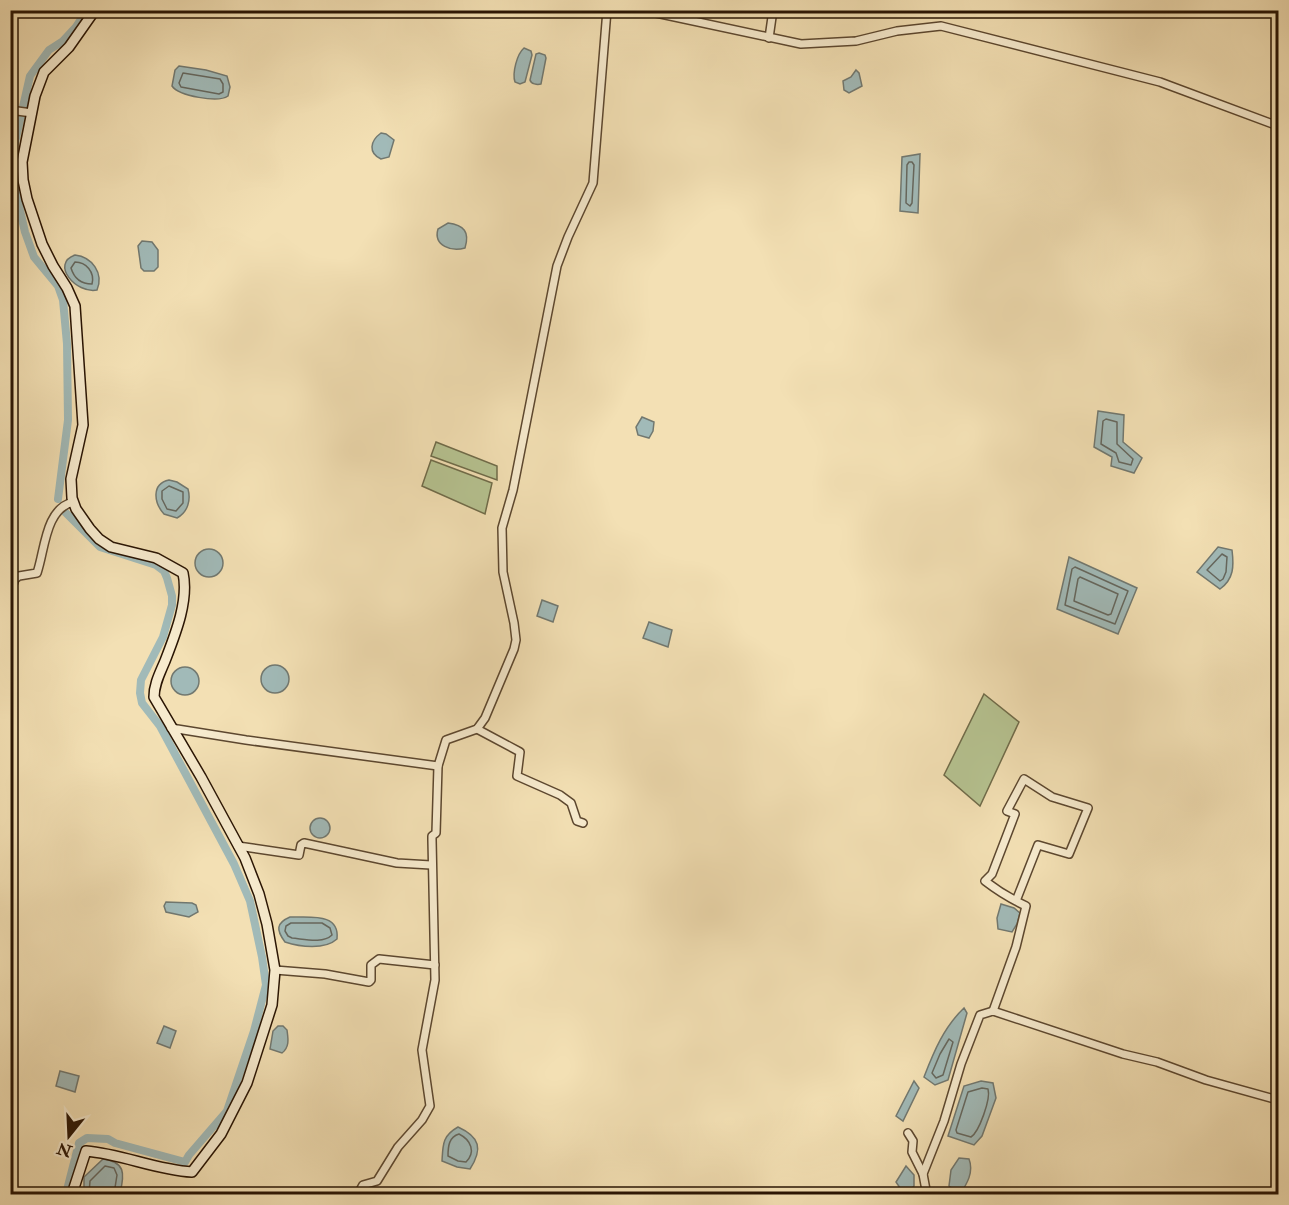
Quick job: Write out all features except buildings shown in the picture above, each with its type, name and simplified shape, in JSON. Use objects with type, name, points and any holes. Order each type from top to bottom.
[{"type":"street","points":[[72,1194],[86,1151],[107,1153],[174,1171],[192,1172],[221,1134],[247,1083],[272,1005],[275,970],[259,894],[238,846],[154,697],[154,688],[182,608],[185,581],[183,573],[156,558],[117,548],[99,539],[90,530],[73,502],[71,479],[82,425],[75,306],[64,282],[47,256],[30,209],[23,180],[22,162],[35,96],[44,72],[69,47],[95,10]]},
{"type":"street","points":[[358,1194],[363,1185],[377,1181],[398,1147],[422,1120],[430,1106],[422,1050],[435,980],[431,865],[432,837],[436,833],[438,766],[446,740],[477,729],[493,702],[516,640],[503,572],[502,528],[515,479],[557,266],[593,183],[607,10]]},
{"type":"street","points":[[642,10],[801,44],[856,41],[897,31],[941,26],[1160,82],[1278,126]]},
{"type":"street","points":[[769,38],[773,10]]},
{"type":"street","points":[[10,110],[32,113]]},
{"type":"street","points":[[10,593],[15,579],[19,576],[37,573],[54,515],[61,507],[73,502]]},
{"type":"street","points":[[171,728],[438,766]]},
{"type":"street","points":[[477,729],[520,752],[517,776],[560,795],[571,803],[577,821],[583,824]]},
{"type":"street","points":[[993,1011],[1016,947],[1026,906],[1016,901],[985,881],[992,874],[1015,814],[1006,811],[1024,779],[1052,797],[1088,808],[1069,854],[1038,844],[1016,901]]},
{"type":"street","points":[[238,846],[299,855],[301,845],[304,843],[397,863],[431,865]]},
{"type":"street","points":[[275,970],[325,974],[369,982],[371,965],[379,959],[435,965]]},
{"type":"street","points":[[923,1174],[944,1121],[961,1064],[980,1015],[993,1011],[1123,1054],[1157,1062],[1206,1080],[1278,1100]]},
{"type":"street","points":[[908,1133],[913,1141],[912,1152],[923,1174],[926,1190],[932,1194]]},
{"type":"green space","points":[[436,442],[497,466],[497,480],[431,456]]},
{"type":"green space","points":[[431,460],[492,483],[485,514],[422,486]]},
{"type":"green space","points":[[984,694],[1019,722],[980,806],[944,775]]},
{"type":"water","points":[[524,48],[531,51],[532,55],[525,82],[520,84],[515,82],[515,69],[517,59]]},
{"type":"water","points":[[536,54],[545,55],[546,58],[541,84],[530,80]]},
{"type":"water","points":[[179,66],[227,76],[230,87],[228,96],[208,99],[176,90],[172,86],[175,70]]},
{"type":"water","points":[[856,70],[862,86],[849,93],[844,90],[843,81],[851,77]]},
{"type":"water","points":[[381,133],[394,140],[389,157],[381,159],[374,154],[372,147]]},
{"type":"water","points":[[920,154],[918,213],[900,211],[902,157]]},
{"type":"water","points":[[448,223],[464,230],[467,238],[465,248],[449,248],[438,240],[438,229]]},
{"type":"water","points":[[142,241],[152,242],[158,250],[158,267],[154,271],[144,271],[141,268],[138,246]]},
{"type":"water","points":[[75,255],[87,259],[95,267],[99,278],[97,290],[89,290],[74,283],[65,271],[68,259]]},
{"type":"water","points":[[1098,411],[1124,415],[1123,442],[1142,458],[1134,473],[1111,466],[1112,457],[1094,447]]},
{"type":"water","points":[[642,417],[654,422],[649,438],[638,435],[636,427]]},
{"type":"water","points":[[169,480],[188,489],[188,505],[177,518],[164,514],[156,499],[159,485]]},
{"type":"water","points":[[1218,547],[1232,550],[1233,561],[1228,581],[1220,589],[1197,572]]},
{"type":"water","points":[[209,549],[219,553],[223,563],[219,573],[209,577],[199,573],[195,563],[199,553]]},
{"type":"water","points":[[1069,557],[1137,588],[1118,634],[1057,609]]},
{"type":"water","points":[[542,600],[558,606],[553,622],[537,616]]},
{"type":"water","points":[[649,622],[672,630],[668,647],[643,638]]},
{"type":"water","points":[[275,665],[285,669],[289,679],[285,689],[275,693],[265,689],[261,679],[265,669]]},
{"type":"water","points":[[185,667],[195,671],[199,681],[195,691],[185,695],[175,691],[171,681],[175,671]]},
{"type":"water","points":[[320,818],[327,821],[330,828],[327,835],[320,838],[313,835],[310,828],[313,821]]},
{"type":"water","points":[[166,902],[192,903],[196,905],[198,912],[189,917],[166,912],[164,906]]},
{"type":"water","points":[[1001,904],[1014,908],[1020,913],[1012,932],[998,929],[997,918]]},
{"type":"water","points":[[290,917],[314,917],[328,920],[337,930],[337,939],[319,946],[285,942],[279,927]]},
{"type":"water","points":[[964,1008],[967,1013],[948,1080],[935,1085],[924,1077],[945,1031]]},
{"type":"water","points":[[164,1026],[176,1031],[170,1048],[157,1043]]},
{"type":"water","points":[[278,1026],[283,1026],[287,1030],[287,1045],[282,1053],[270,1049],[273,1031]]},
{"type":"water","points":[[60,1071],[79,1076],[75,1092],[56,1086]]},
{"type":"water","points":[[914,1081],[919,1088],[903,1121],[896,1116]]},
{"type":"water","points":[[981,1081],[993,1083],[996,1098],[982,1136],[974,1145],[948,1136],[964,1086]]},
{"type":"water","points":[[458,1127],[471,1135],[477,1144],[477,1155],[470,1169],[442,1161],[446,1137]]},
{"type":"water","points":[[959,1158],[969,1159],[971,1169],[960,1194],[949,1186],[951,1170]]},
{"type":"water","points":[[103,1159],[116,1163],[122,1170],[123,1180],[120,1193],[84,1194],[84,1177]]},
{"type":"water","points":[[906,1166],[914,1175],[914,1186],[907,1194],[904,1194],[896,1182]]},
{"type":"waterway","points":[[58,499],[68,420],[67,344],[63,300],[58,286],[34,257],[25,232],[13,180],[13,151],[30,76],[49,50],[63,41],[76,27],[87,10]]},
{"type":"waterway","points":[[64,511],[100,547],[156,565],[164,571],[167,578],[172,605],[163,637],[141,680],[142,703],[160,726],[234,864],[250,901],[266,985],[254,1031],[227,1111],[185,1162],[115,1143],[108,1139],[87,1138],[79,1143],[66,1194]]}]
